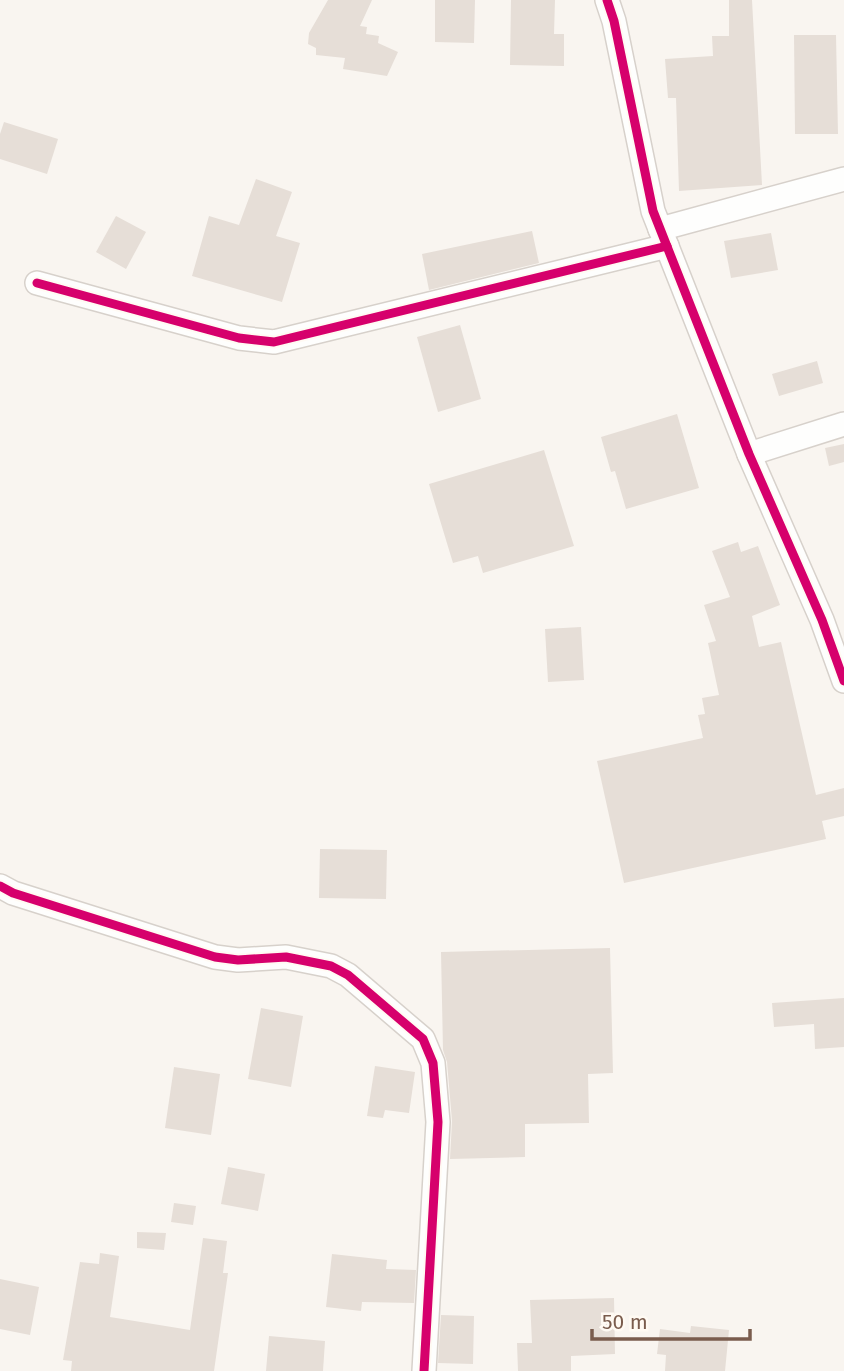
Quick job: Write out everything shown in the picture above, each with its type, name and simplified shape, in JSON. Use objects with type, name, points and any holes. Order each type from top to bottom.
[{"type":"street","points":[[607,0],[614,21],[653,211],[749,454],[822,620],[844,681]]},
{"type":"street","points":[[37,283],[239,338],[274,342],[664,237],[844,179]]},
{"type":"street","points":[[749,454],[844,424]]},
{"type":"street","points":[[0,886],[13,893],[215,957],[238,960],[286,957],[331,966],[348,975],[423,1040],[433,1063],[438,1122],[424,1371]]},
{"type":"building","points":[[328,0],[372,0],[360,26],[367,27],[366,34],[379,36],[378,43],[398,52],[387,76],[343,69],[345,58],[316,55],[316,48],[308,44],[309,33]]},
{"type":"building","points":[[435,0],[475,0],[474,43],[435,42]]},
{"type":"building","points":[[511,0],[555,0],[554,34],[564,34],[564,66],[510,65]]},
{"type":"building","points":[[729,0],[752,0],[762,185],[679,191],[676,98],[668,98],[665,59],[713,56],[712,36],[729,36]]},
{"type":"building","points":[[794,35],[836,35],[838,134],[795,134]]},
{"type":"building","points":[[4,122],[58,139],[47,174],[0,159],[0,134]]},
{"type":"building","points":[[256,179],[292,192],[276,236],[300,243],[282,302],[192,276],[209,216],[239,225]]},
{"type":"building","points":[[116,216],[146,232],[126,269],[96,252]]},
{"type":"building","points":[[532,231],[539,263],[429,290],[422,254]]},
{"type":"building","points":[[771,233],[778,270],[731,278],[724,241]]},
{"type":"building","points":[[460,325],[481,399],[438,412],[417,337]]},
{"type":"building","points":[[817,361],[823,383],[779,396],[772,374]]},
{"type":"building","points":[[677,414],[699,488],[626,509],[601,437]]},
{"type":"building","points":[[844,444],[844,462],[829,466],[825,448]]},
{"type":"building","points":[[544,450],[574,546],[483,573],[478,556],[453,563],[429,484]]},
{"type":"building","points":[[738,542],[741,552],[758,546],[780,605],[752,616],[759,647],[781,642],[816,795],[844,788],[844,816],[822,821],[826,839],[624,883],[597,761],[703,738],[698,715],[705,714],[702,698],[719,695],[708,643],[716,641],[704,605],[730,597],[712,551]]},
{"type":"building","points":[[581,627],[584,680],[548,682],[545,629]]},
{"type":"building","points":[[320,849],[387,850],[386,899],[319,898]]},
{"type":"building","points":[[610,948],[613,1073],[588,1074],[589,1123],[525,1124],[525,1157],[450,1159],[452,1121],[447,1062],[443,1050],[441,952]]},
{"type":"building","points":[[844,998],[844,1047],[815,1049],[814,1024],[774,1027],[772,1003]]},
{"type":"building","points":[[261,1008],[303,1016],[291,1087],[248,1079]]},
{"type":"building","points":[[375,1066],[415,1072],[409,1113],[385,1110],[383,1118],[367,1116]]},
{"type":"building","points":[[174,1067],[220,1074],[211,1135],[165,1128]]},
{"type":"building","points":[[228,1167],[265,1174],[258,1211],[221,1204]]},
{"type":"building","points":[[174,1203],[196,1206],[193,1225],[171,1222]]},
{"type":"building","points":[[137,1232],[166,1233],[164,1250],[137,1248]]},
{"type":"building","points":[[203,1238],[227,1241],[223,1273],[228,1273],[214,1371],[71,1371],[72,1361],[63,1360],[80,1262],[99,1264],[100,1253],[119,1256],[110,1317],[190,1330]]},
{"type":"building","points":[[332,1254],[387,1260],[386,1269],[416,1270],[414,1303],[362,1302],[361,1311],[326,1307]]},
{"type":"building","points":[[0,1279],[39,1287],[30,1335],[0,1329]]},
{"type":"building","points":[[614,1298],[615,1354],[571,1356],[571,1371],[518,1371],[517,1343],[532,1343],[530,1300]]},
{"type":"building","points":[[441,1315],[474,1316],[473,1364],[438,1363]]},
{"type":"building","points":[[691,1326],[729,1330],[725,1371],[665,1371],[666,1355],[657,1354],[660,1329],[690,1333]]},
{"type":"building","points":[[269,1336],[325,1341],[323,1371],[266,1371]]},
{"type":"cycle path","points":[[607,0],[614,21],[653,211],[749,454],[822,620],[844,681]]},
{"type":"cycle path","points":[[37,283],[239,338],[274,342],[667,246]]},
{"type":"cycle path","points":[[0,886],[13,893],[215,957],[238,960],[286,957],[331,966],[348,975],[423,1039],[433,1063],[438,1122],[424,1371]]}]
